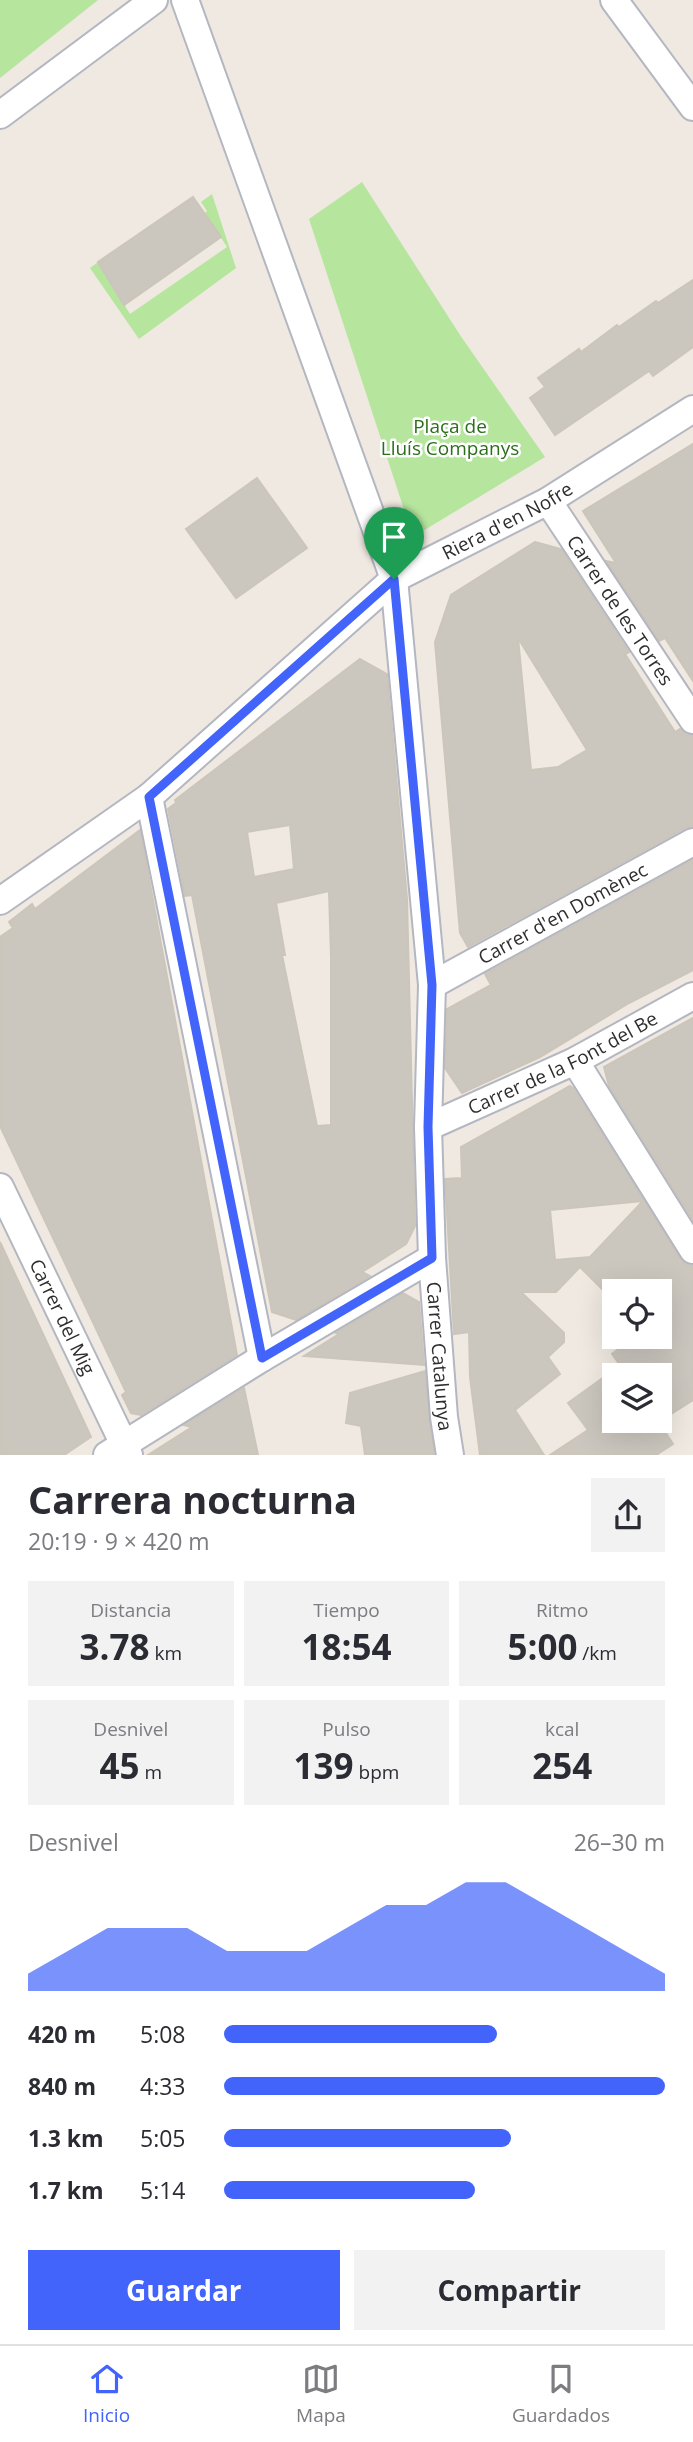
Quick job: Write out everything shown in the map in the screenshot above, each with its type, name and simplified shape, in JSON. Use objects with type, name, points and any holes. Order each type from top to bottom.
[{"type":"street","points":[[0,115],[153,0]]},
{"type":"street","points":[[185,0],[394,579]]},
{"type":"street","points":[[614,0],[693,107]]},
{"type":"street","name":"Riera d'en Nofre","points":[[0,901],[149,797],[394,579],[548,501],[693,409]]},
{"type":"street","name":"Carrer de les Torres","points":[[548,501],[693,720]]},
{"type":"street","name":"Carrer Catalunya","points":[[394,579],[432,985],[428,1127],[432,1258],[444,1417],[450,1455]]},
{"type":"street","points":[[149,797],[262,1358]]},
{"type":"street","name":"Carrer d'en Domènec","points":[[432,985],[693,842]]},
{"type":"street","name":"Carrer de la Font del Be","points":[[428,1127],[575,1061],[693,996]]},
{"type":"street","points":[[575,1061],[693,1251]]},
{"type":"street","name":"Carrer del Mig","points":[[0,1187],[120,1451]]},
{"type":"street","points":[[120,1451],[262,1358],[432,1258]]},
{"type":"green space","points":[[0,0],[98,0],[0,78]]},
{"type":"green space","name":"Plaça de Lluís Companys","points":[[362,182],[460,335],[545,457],[413,537],[309,219]]},
{"type":"green space","points":[[212,194],[236,268],[139,339],[90,268],[98,262],[130,314],[227,247],[201,202]]},
{"type":"building","points":[[193,197],[221,237],[124,305],[98,262]]},
{"type":"building","points":[[693,280],[693,347],[653,376],[649,371],[555,435],[530,398],[545,387],[538,378],[579,349],[581,352],[617,325],[619,327],[656,301],[658,303]]},
{"type":"building","points":[[693,444],[693,681],[665,638],[659,641],[606,561],[616,563],[583,511]]},
{"type":"building","points":[[257,478],[307,548],[236,598],[186,529]]},
{"type":"building","points":[[535,542],[561,549],[629,652],[625,654],[675,732],[680,729],[693,736],[693,826],[468,947],[460,933],[435,642],[451,595]],"holes":[[[518,638],[587,750],[558,767],[531,770]]]},
{"type":"building","points":[[360,659],[387,674],[407,899],[415,1226],[406,1244],[362,1272],[370,1276],[296,1320],[272,1312],[192,895],[185,896],[168,809],[176,803],[175,800]],"holes":[[[290,825],[294,869],[254,877],[247,832]],[[329,891],[331,1125],[317,1126],[282,955],[285,955],[276,903]]]},
{"type":"building","points":[[140,830],[237,1355],[141,1415],[131,1413],[122,1395],[126,1392],[0,1126],[0,937],[13,928],[9,922],[32,904],[35,909]]},
{"type":"building","points":[[693,860],[693,970],[629,1003],[540,1057],[462,1093],[445,1068],[447,1009],[491,985],[485,974]]},
{"type":"building","points":[[693,1018],[693,1220],[609,1086],[604,1067]]},
{"type":"building","points":[[570,1086],[573,1088],[680,1258],[685,1264],[693,1266],[693,1400],[672,1413],[672,1363],[619,1363],[612,1354],[618,1349],[672,1349],[672,1279],[602,1279],[602,1289],[580,1267],[556,1292],[521,1292],[564,1333],[564,1342],[548,1357],[560,1374],[515,1410],[544,1455],[480,1455],[470,1377],[469,1332],[454,1334],[445,1179],[462,1178],[461,1147]],"holes":[[[643,1201],[590,1257],[555,1260],[550,1210]]]},
{"type":"building","points":[[0,1242],[91,1437],[64,1455],[0,1455]]},
{"type":"building","points":[[403,1293],[419,1302],[424,1365],[304,1356],[339,1334],[336,1333]]},
{"type":"building","points":[[425,1371],[434,1455],[365,1455],[361,1426],[346,1423],[350,1393]]},
{"type":"building","points":[[602,1379],[602,1433],[666,1433],[673,1444],[656,1455],[550,1455],[588,1430],[568,1403]]},
{"type":"building","points":[[244,1388],[258,1455],[148,1455],[192,1427],[184,1425]]},
{"type":"route","points":[[394,579],[432,985],[428,1127],[432,1258],[262,1358],[149,797],[394,579]]}]
